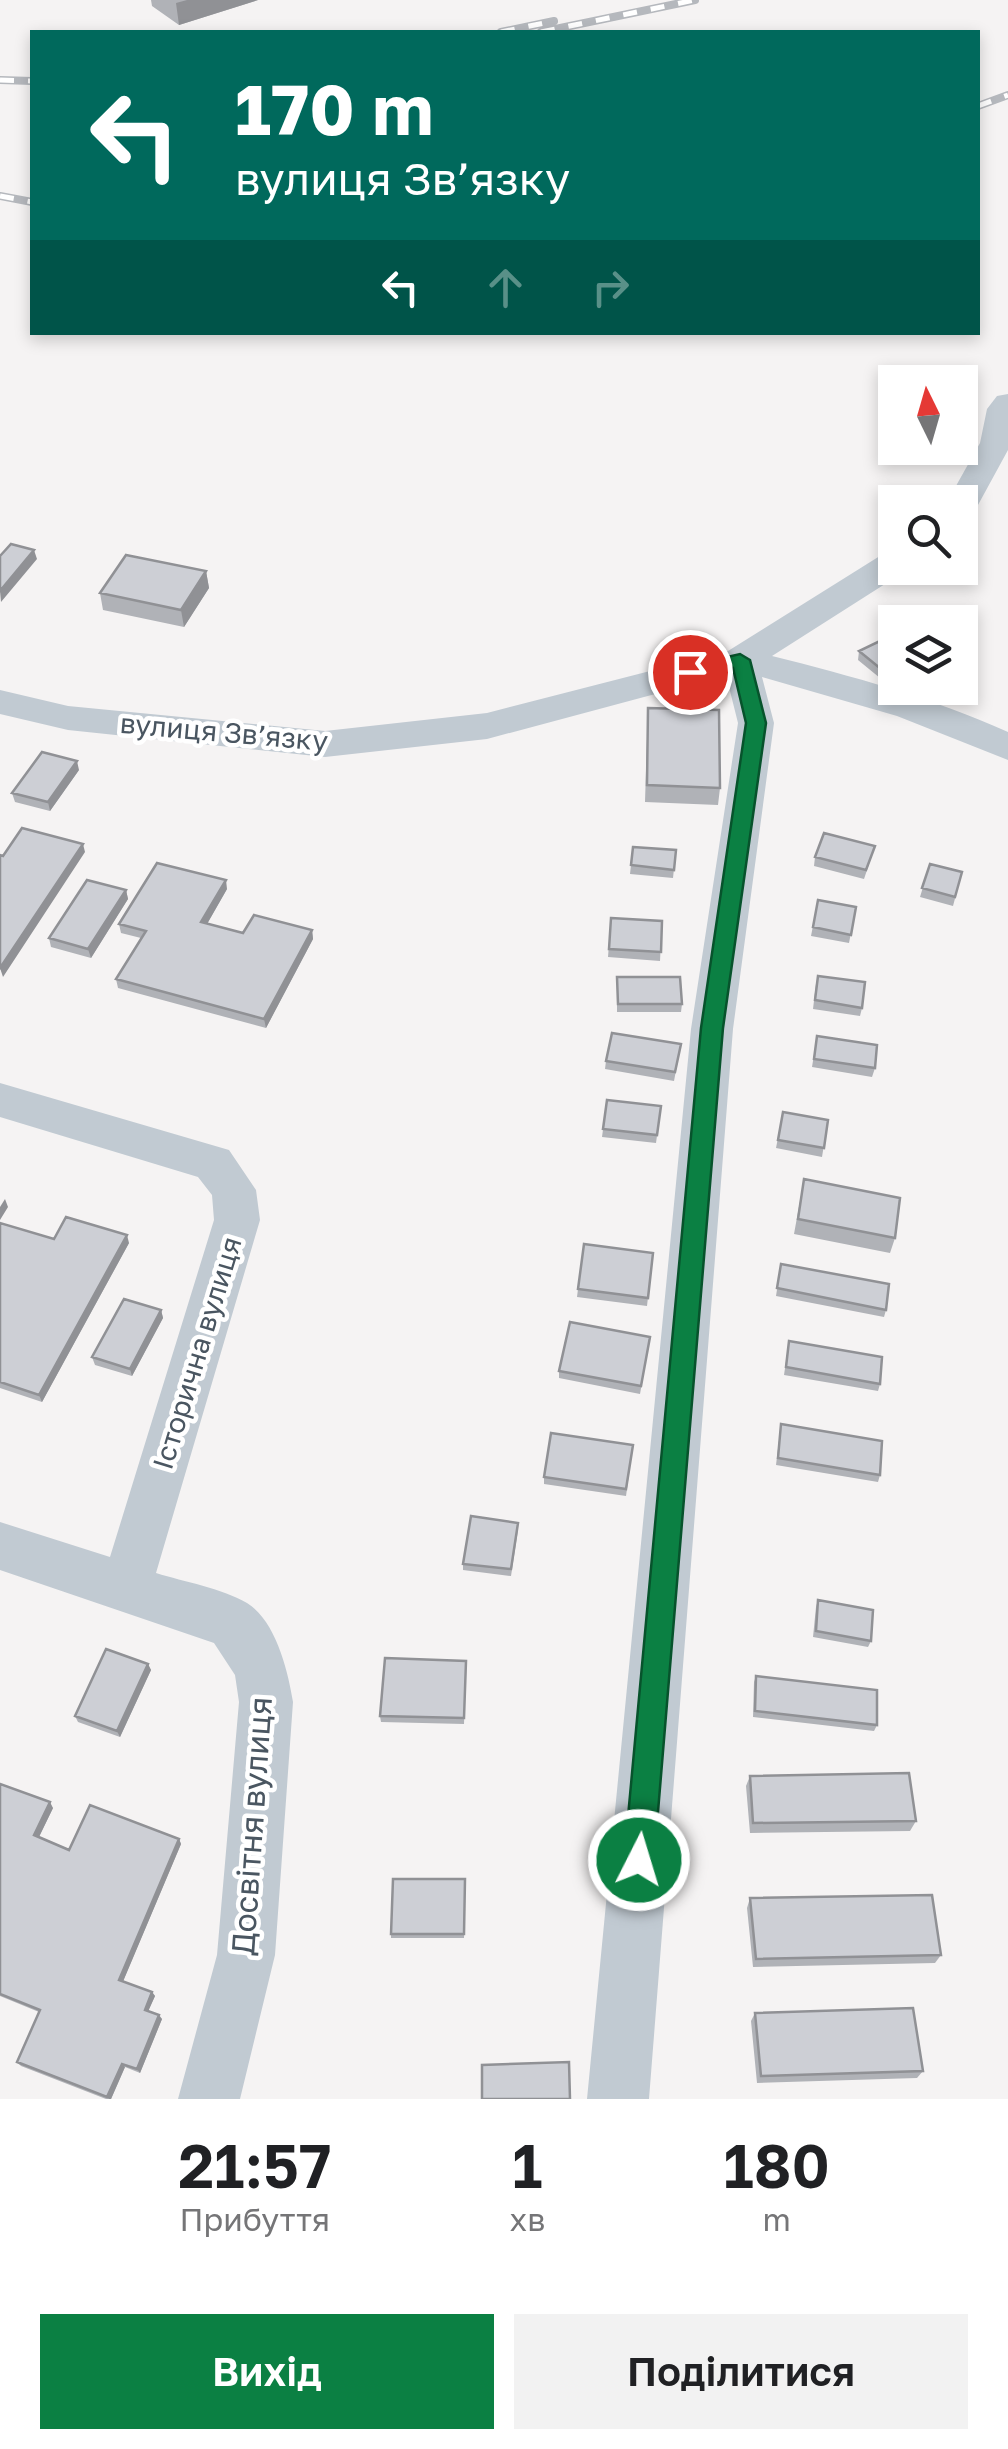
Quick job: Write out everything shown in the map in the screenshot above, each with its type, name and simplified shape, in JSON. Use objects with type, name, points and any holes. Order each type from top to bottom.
[{"type":"street","points":[[973,485],[996,443],[1003,409],[1008,403]]},
{"type":"street","points":[[740,660],[878,573]]},
{"type":"street","points":[[740,660],[865,691],[959,724],[1008,747]]},
{"type":"street","points":[[618,2099],[712,1028],[756,723],[740,660]]},
{"type":"street","name":"вулиця Звʼязку","points":[[0,702],[68,718],[324,744],[487,726],[740,660]]},
{"type":"street","name":"Історична вулиця","points":[[0,1100],[213,1162],[234,1190],[237,1220],[126,1588]]},
{"type":"street","name":"Досвітня вулиця","points":[[0,1546],[232,1623],[261,1666],[266,1702],[246,1955],[209,2099]]},
{"type":"building","points":[[11,544],[34,550],[0,591],[0,556]]},
{"type":"building","points":[[126,555],[206,571],[181,610],[100,593]]},
{"type":"building","points":[[878,642],[878,667],[859,651]]},
{"type":"building","points":[[648,708],[719,710],[720,788],[647,785]]},
{"type":"building","points":[[42,752],[77,761],[48,802],[12,793]]},
{"type":"building","points":[[22,828],[83,844],[0,968],[0,855]]},
{"type":"building","points":[[824,833],[875,846],[866,870],[815,857]]},
{"type":"building","points":[[633,847],[676,850],[674,870],[631,865]]},
{"type":"building","points":[[157,863],[226,880],[201,922],[243,933],[254,915],[312,930],[264,1019],[116,979],[146,931],[119,924]]},
{"type":"building","points":[[930,864],[962,872],[955,897],[922,888]]},
{"type":"building","points":[[87,880],[126,890],[88,949],[49,938]]},
{"type":"building","points":[[818,900],[856,907],[851,935],[813,927]]},
{"type":"building","points":[[611,918],[662,921],[661,952],[609,949]]},
{"type":"building","points":[[818,976],[865,982],[862,1008],[815,1000]]},
{"type":"building","points":[[617,977],[680,977],[682,1004],[618,1004]]},
{"type":"building","points":[[612,1033],[681,1044],[675,1072],[606,1061]]},
{"type":"building","points":[[817,1036],[877,1045],[875,1068],[814,1059]]},
{"type":"building","points":[[607,1100],[661,1106],[657,1135],[603,1129]]},
{"type":"building","points":[[783,1112],[828,1120],[824,1148],[778,1140]]},
{"type":"building","points":[[804,1179],[900,1198],[895,1238],[798,1219]]},
{"type":"building","points":[[66,1217],[127,1235],[39,1395],[0,1382],[0,1223],[54,1239]]},
{"type":"building","points":[[584,1244],[653,1253],[648,1298],[578,1289]]},
{"type":"building","points":[[781,1264],[889,1284],[886,1310],[777,1288]]},
{"type":"building","points":[[124,1299],[161,1310],[130,1369],[92,1357]]},
{"type":"building","points":[[570,1322],[650,1337],[641,1386],[559,1371]]},
{"type":"building","points":[[789,1341],[882,1357],[880,1384],[786,1367]]},
{"type":"building","points":[[781,1424],[882,1441],[880,1475],[778,1458]]},
{"type":"building","points":[[551,1433],[633,1445],[626,1489],[544,1477]]},
{"type":"building","points":[[471,1516],[518,1523],[511,1569],[463,1564]]},
{"type":"building","points":[[818,1600],[873,1610],[871,1641],[816,1631]]},
{"type":"building","points":[[106,1649],[148,1664],[117,1731],[75,1716]]},
{"type":"building","points":[[385,1658],[466,1661],[464,1718],[380,1716]]},
{"type":"building","points":[[756,1676],[877,1690],[877,1725],[755,1711]]},
{"type":"building","points":[[909,1773],[916,1821],[753,1823],[750,1776]]},
{"type":"building","points":[[0,1784],[50,1802],[34,1835],[69,1850],[90,1805],[179,1839],[119,1980],[152,1992],[145,2010],[159,2015],[137,2069],[122,2064],[107,2097],[17,2062],[40,2010],[0,1994]]},
{"type":"building","points":[[393,1879],[465,1879],[464,1934],[391,1934]]},
{"type":"building","points":[[932,1895],[941,1955],[756,1959],[750,1898]]},
{"type":"building","points":[[913,2008],[923,2071],[761,2076],[755,2013]]},
{"type":"building","points":[[569,2062],[570,2099],[482,2099],[482,2065]]},
{"type":"railway","points":[[551,30],[695,0]]},
{"type":"railway","points":[[511,30],[554,21]]},
{"type":"railway","points":[[0,80],[30,81]]},
{"type":"railway","points":[[980,105],[1008,95]]},
{"type":"railway","points":[[0,196],[30,202]]},
{"type":"route","points":[[639,1860],[712,1028],[756,723],[740,660],[690,672]]}]
